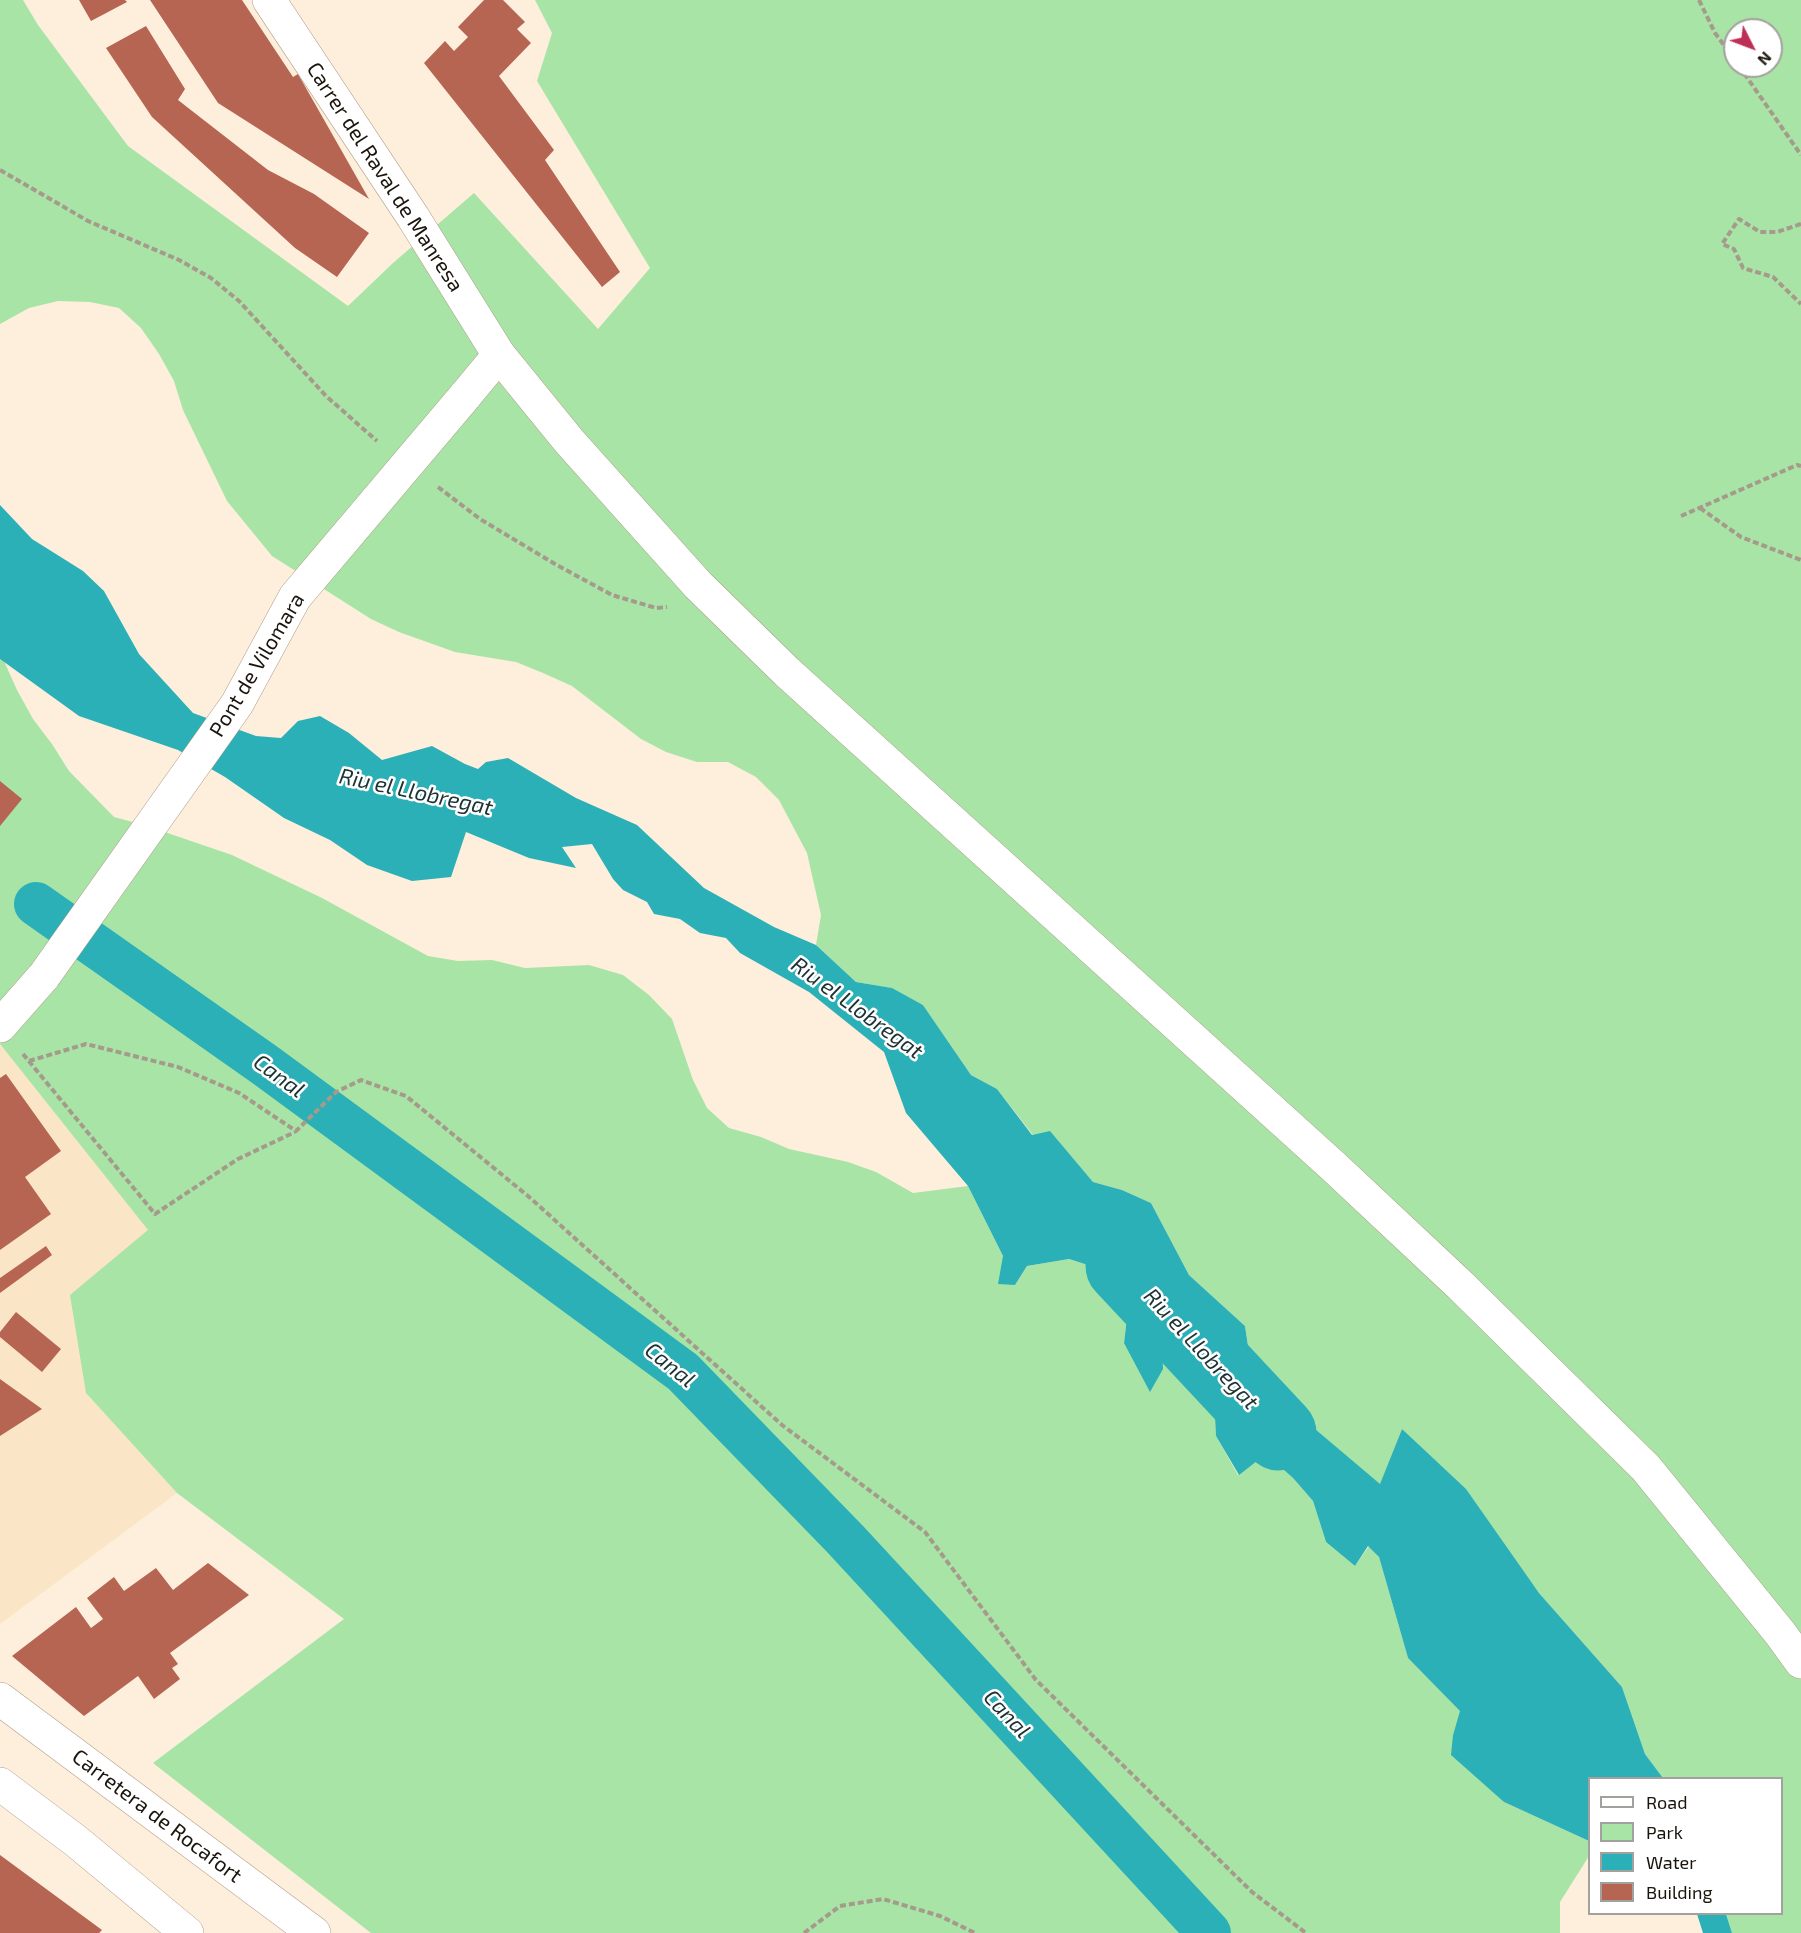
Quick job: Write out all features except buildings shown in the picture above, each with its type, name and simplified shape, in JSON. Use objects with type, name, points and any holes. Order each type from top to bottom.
[{"type":"street","name":"Carrer del Raval de Manresa","points":[[269,0],[413,217],[499,355],[569,441],[698,585],[787,672],[1333,1166],[1539,1362],[1646,1468],[1801,1662]]},
{"type":"street","name":"Pont de Vilomara","points":[[0,1026],[45,976],[237,704],[295,597],[499,355]]},
{"type":"street","name":"Carretera de Rocafort","points":[[0,1699],[315,1933]]},
{"type":"street","points":[[0,1784],[76,1841],[187,1933]]},
{"type":"path","points":[[1699,0],[1715,33],[1723,44]]},
{"type":"path","points":[[1747,78],[1801,154]]},
{"type":"path","points":[[0,170],[88,221],[179,260],[211,279],[239,301],[326,396],[379,443]]},
{"type":"path","points":[[1801,224],[1777,232],[1760,232],[1739,219],[1722,244],[1734,249],[1743,268],[1773,277],[1801,304]]},
{"type":"path","points":[[1680,516],[1797,465],[1801,466]]},
{"type":"path","points":[[434,484],[480,519],[612,595],[656,608],[677,606],[698,585]]},
{"type":"path","points":[[1699,508],[1742,537],[1801,560]]},
{"type":"path","points":[[296,1131],[239,1093],[178,1067],[86,1044],[29,1061],[155,1214],[238,1159],[296,1131],[336,1092],[361,1080],[406,1095],[528,1196],[782,1425],[925,1532],[1036,1680],[1252,1892],[1306,1933]]},
{"type":"path","points":[[804,1933],[840,1906],[883,1899],[940,1916],[975,1933]]},
{"type":"shaded area","points":[[0,1044],[149,1231],[86,1393],[177,1493],[0,1624]]},
{"type":"green space","points":[[0,0],[23,0],[38,25],[128,146],[348,306],[393,263],[474,193],[598,329],[650,268],[537,81],[552,33],[535,0],[1801,0],[1801,1933],[1732,1933],[1726,1915],[1783,1915],[1783,1777],[1662,1777],[1645,1754],[1622,1687],[1539,1593],[1504,1545],[1402,1429],[1380,1485],[1308,1423],[1249,1353],[1245,1326],[1189,1275],[1151,1203],[1122,1190],[1093,1182],[1050,1132],[1033,1135],[997,1089],[971,1075],[923,1005],[891,988],[856,982],[816,945],[821,915],[807,853],[779,800],[756,777],[728,762],[697,762],[666,752],[641,739],[572,686],[516,662],[455,652],[399,632],[371,619],[272,556],[227,501],[183,410],[174,381],[141,328],[119,308],[90,302],[58,301],[29,308],[0,324]]},
{"type":"green space","points":[[0,659],[4,661],[33,719],[69,771],[114,817],[232,855],[322,898],[428,956],[458,961],[492,960],[525,968],[589,965],[623,975],[649,995],[672,1019],[693,1080],[707,1108],[729,1128],[761,1137],[789,1149],[848,1162],[876,1172],[913,1193],[968,1186],[1015,1285],[1027,1266],[1069,1259],[1091,1266],[1128,1309],[1124,1343],[1163,1369],[1162,1314],[1197,1342],[1212,1363],[1216,1436],[1238,1475],[1266,1453],[1293,1478],[1313,1501],[1326,1542],[1355,1566],[1369,1546],[1379,1557],[1408,1658],[1461,1711],[1453,1735],[1504,1802],[1588,1841],[1588,1858],[1560,1902],[1560,1933],[371,1933],[153,1763],[344,1619],[177,1493],[86,1393],[70,1295],[148,1230],[0,1044]]},
{"type":"water","points":[[0,505],[32,539],[83,571],[104,591],[139,654],[193,713],[256,736],[281,738],[298,721],[320,716],[349,733],[382,760],[432,746],[478,769],[486,762],[508,758],[576,798],[637,825],[704,888],[774,927],[816,945],[856,982],[892,988],[923,1005],[971,1075],[997,1089],[1032,1135],[1050,1131],[1093,1182],[1122,1190],[1151,1203],[1189,1275],[1245,1326],[1249,1353],[1308,1423],[1380,1484],[1402,1429],[1466,1489],[1539,1593],[1622,1687],[1645,1754],[1662,1777],[1588,1777],[1588,1841],[1504,1802],[1451,1755],[1453,1735],[1460,1711],[1408,1658],[1379,1557],[1368,1546],[1355,1566],[1326,1542],[1313,1501],[1293,1478],[1266,1454],[1239,1475],[1216,1436],[1212,1363],[1197,1342],[1176,1344],[1162,1316],[1163,1369],[1150,1392],[1124,1343],[1128,1309],[1091,1266],[1069,1259],[1027,1266],[1015,1285],[998,1284],[1003,1256],[968,1186],[906,1113],[884,1052],[809,992],[740,953],[726,938],[700,933],[680,919],[654,914],[647,902],[623,890],[613,879],[592,844],[562,847],[576,868],[529,858],[466,832],[451,877],[412,881],[367,865],[330,840],[284,818],[225,777],[178,750],[79,716],[0,659]]},
{"type":"water","points":[[1697,1915],[1726,1915],[1732,1933],[1703,1933]]},
{"type":"waterway","name":"Canal","points":[[36,904],[265,1065],[683,1372],[846,1540],[1209,1933]]},
{"type":"waterway","name":"Riu el Llobregat","points":[[1123,1266],[1279,1433]]}]
